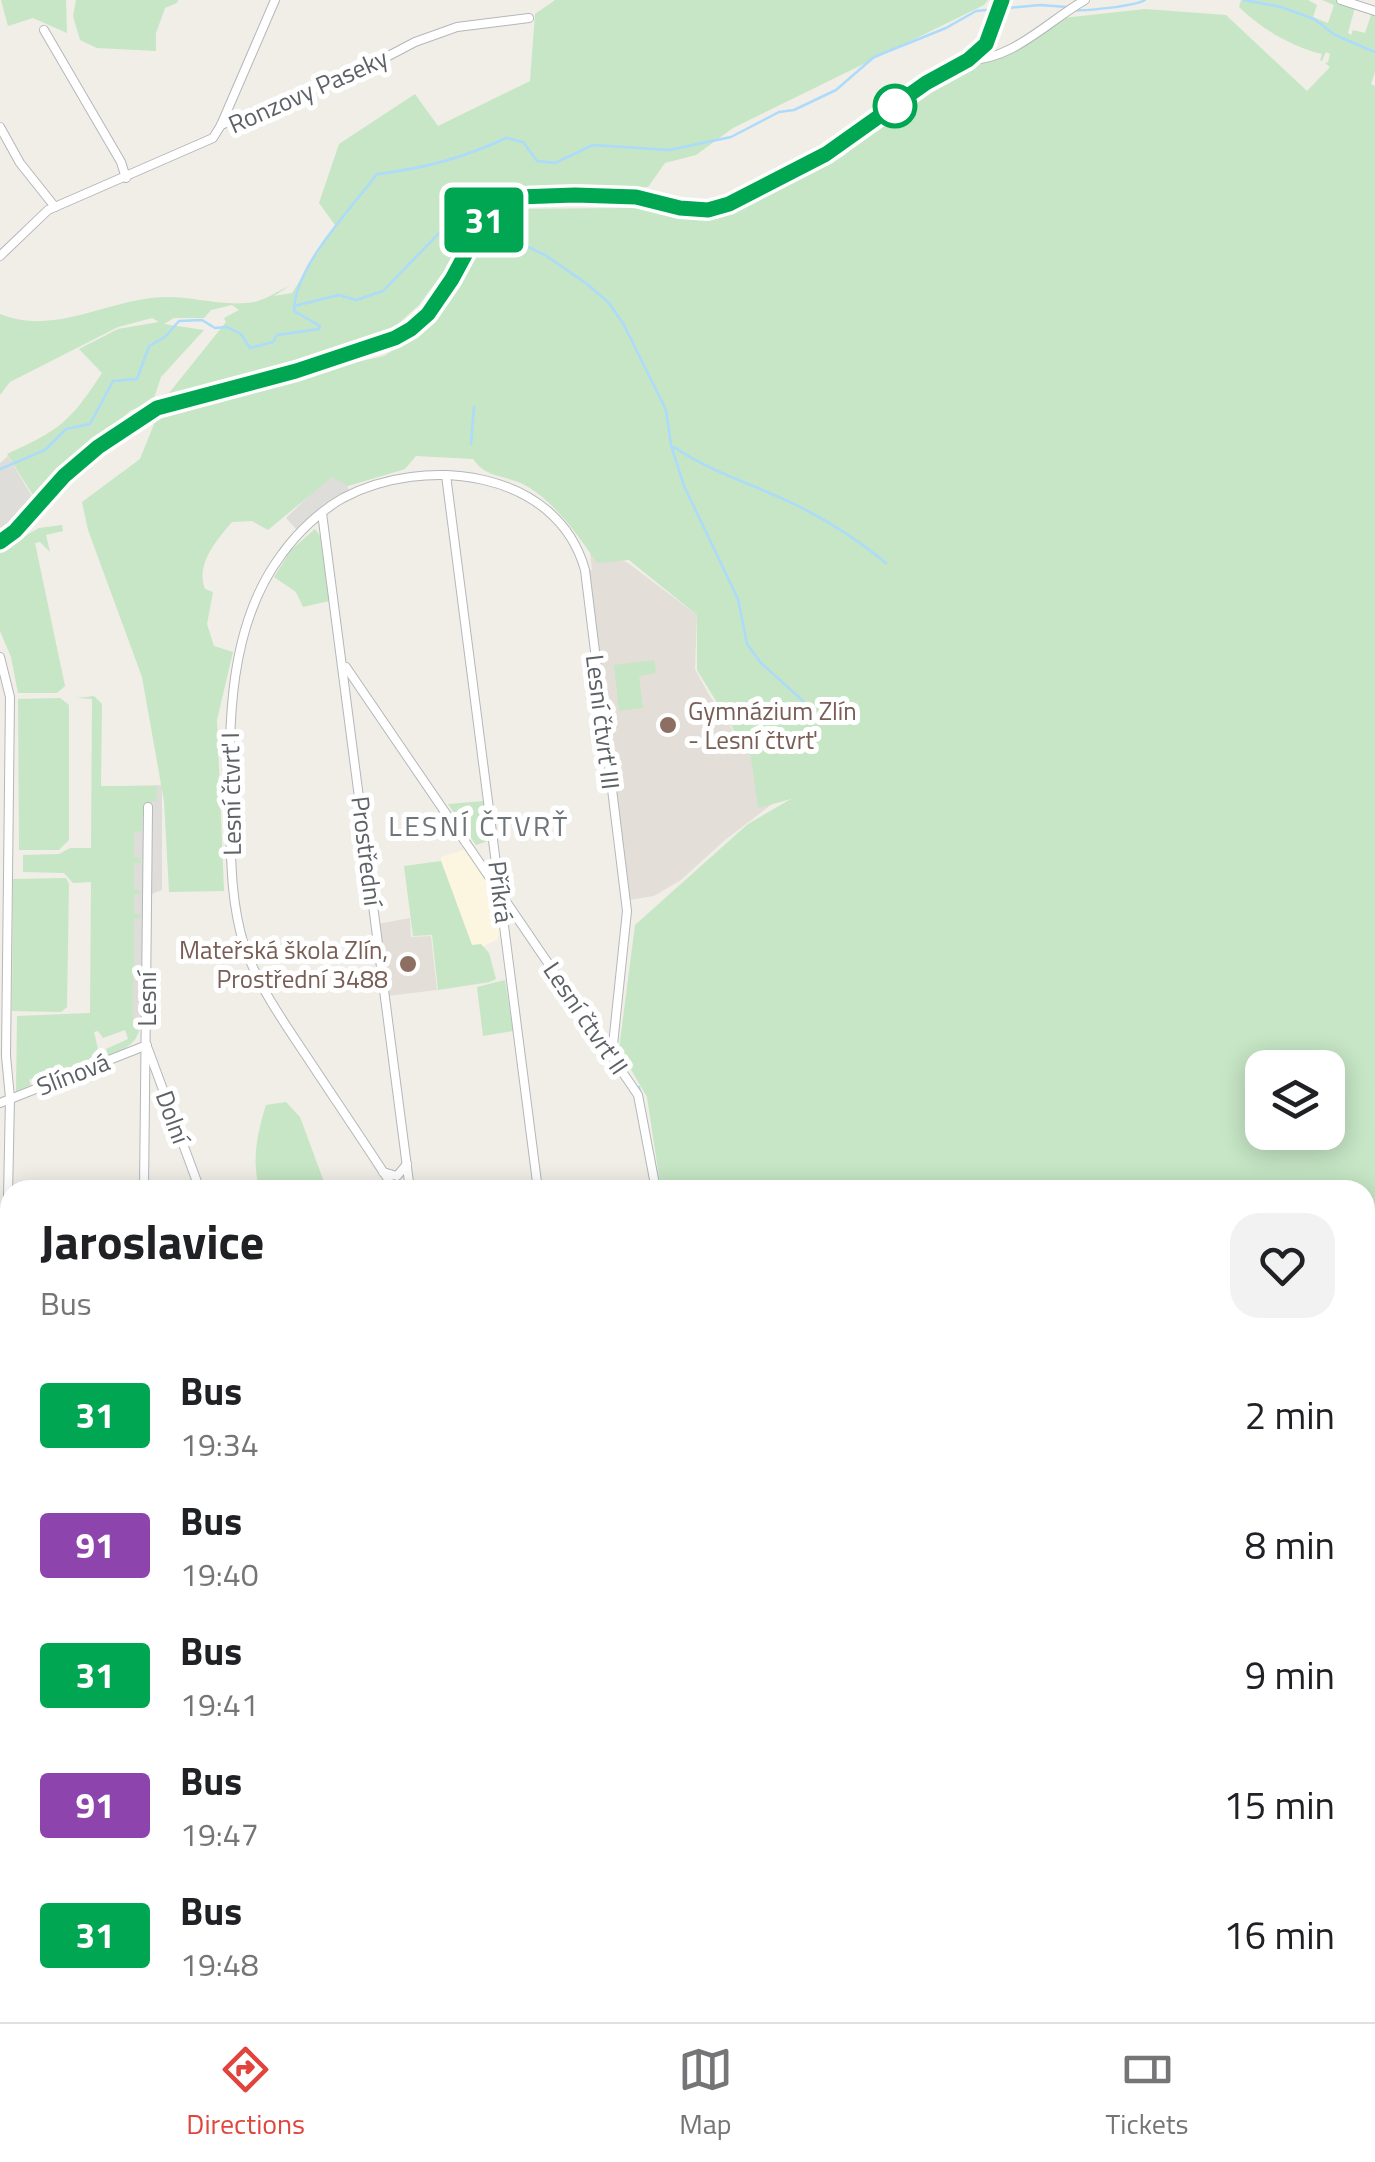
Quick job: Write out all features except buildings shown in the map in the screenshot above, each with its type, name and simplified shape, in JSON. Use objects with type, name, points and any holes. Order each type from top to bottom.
[{"type":"street","points":[[222,125],[275,0]]},
{"type":"street","points":[[0,542],[15,531],[64,476],[98,447],[157,408],[296,371],[411,329],[428,314],[480,227],[501,201],[518,197],[636,197],[680,208],[708,210],[729,204],[826,154],[926,83],[968,60],[986,44],[1002,0]]},
{"type":"street","points":[[968,60],[982,60],[1012,49],[1086,0]]},
{"type":"street","points":[[1341,0],[1375,11]]},
{"type":"street","name":"Ronzovy Paseky","points":[[0,256],[44,214],[208,141],[222,125],[358,72],[415,42],[458,28],[528,18]]},
{"type":"street","points":[[44,30],[126,178]]},
{"type":"street","points":[[51,42],[60,37]]},
{"type":"street","points":[[0,128],[20,164],[55,208]]},
{"type":"street","name":"Lesní čtvrť I","points":[[388,1180],[256,975],[240,931],[232,892],[230,723],[239,657],[254,607],[286,549],[322,513],[349,496],[408,477],[446,475]]},
{"type":"street","name":"Příkrá","points":[[446,475],[537,1180]]},
{"type":"street","name":"Lesní čtvrť III","points":[[446,475],[484,480],[530,497],[557,518],[582,560],[627,911],[612,1054]]},
{"type":"street","name":"Prostřední","points":[[322,513],[409,1180]]},
{"type":"street","points":[[0,657],[10,697],[6,1081]]},
{"type":"street","name":"Lesní čtvrť II","points":[[343,663],[612,1054],[642,1105],[654,1180]]},
{"type":"street","points":[[349,709],[358,701],[370,702]]},
{"type":"street","name":"Lesní","points":[[144,1180],[148,808]]},
{"type":"street","name":"Slínová","points":[[0,1102],[147,1045]]},
{"type":"street","name":"Dolní","points":[[147,1045],[196,1180]]},
{"type":"street","points":[[0,1068],[10,1098],[7,1180]]},
{"type":"street","points":[[383,1172],[396,1176],[407,1164]]},
{"type":"shaded area","points":[[8,456],[36,503],[0,535],[0,463]]},
{"type":"shaded area","points":[[337,469],[349,489],[297,530],[286,518]]},
{"type":"shaded area","name":"Gymnázium Zlín - Lesní čtvrť","points":[[606,553],[628,563],[697,615],[695,669],[708,693],[751,758],[796,786],[725,840],[681,880],[654,896],[629,900],[588,570],[592,570],[590,554]]},
{"type":"shaded area","points":[[162,785],[162,890],[152,894],[149,1026],[141,1027],[127,1024],[124,786]]},
{"type":"shaded area","points":[[466,849],[493,893],[502,928],[497,940],[481,947],[472,945],[441,861],[441,857]]},
{"type":"shaded area","name":"Mateřská škola Zlín, Prostřední 3488","points":[[410,918],[411,937],[431,936],[437,990],[387,996],[378,924]]},
{"type":"green space","points":[[1,0],[66,0],[67,33],[33,18],[8,26]]},
{"type":"green space","points":[[76,0],[178,0],[165,8],[156,33],[156,51],[97,48],[80,40],[73,16]]},
{"type":"green space","points":[[555,0],[988,0],[733,128],[696,155],[665,163],[648,187],[501,194],[419,305],[389,332],[257,378],[165,398],[226,322],[224,318],[239,310],[232,305],[211,310],[204,318],[174,318],[164,324],[204,330],[161,377],[153,401],[130,411],[36,500],[7,454],[62,423],[91,390],[102,373],[79,349],[118,329],[159,322],[152,318],[118,327],[10,382],[0,395],[0,314],[42,321],[146,299],[178,297],[243,303],[263,299],[289,286],[274,296],[292,293],[335,225],[319,203],[339,144],[415,94],[438,126],[530,81],[535,14]]},
{"type":"green space","points":[[1241,0],[1308,0],[1317,5],[1313,17],[1328,23],[1334,5],[1322,0],[1335,0],[1355,7],[1348,33],[1351,35],[1353,30],[1365,33],[1372,12],[1375,13],[1375,72],[1371,84],[1375,86],[1375,1180],[659,1180],[647,1097],[619,1049],[635,925],[748,824],[791,799],[758,808],[751,758],[697,670],[697,615],[629,560],[597,563],[573,529],[543,498],[521,483],[488,472],[473,459],[416,456],[405,469],[348,486],[332,477],[268,530],[252,521],[232,522],[220,537],[205,562],[203,580],[205,589],[213,592],[207,624],[214,646],[233,652],[217,720],[224,891],[169,892],[164,801],[142,677],[88,530],[82,502],[140,459],[156,419],[307,373],[384,356],[416,335],[504,209],[631,208],[717,215],[842,157],[932,82],[1063,18],[1145,9],[1226,15],[1307,91],[1330,67],[1325,63],[1330,54],[1326,52],[1322,61],[1322,54],[1277,36],[1239,7]]},
{"type":"green space","points":[[79,474],[18,540],[39,528],[62,525],[63,531],[46,535],[50,552],[40,542],[35,543],[65,686],[57,693],[18,693],[11,657],[0,631],[0,551]]},
{"type":"green space","points":[[315,529],[320,536],[329,601],[303,607],[296,592],[274,577],[291,550]]},
{"type":"green space","points":[[654,660],[656,673],[639,676],[643,708],[619,711],[614,665]]},
{"type":"green space","points":[[94,696],[102,704],[101,786],[157,786],[152,811],[142,816],[142,831],[134,832],[134,857],[141,858],[141,863],[134,863],[134,890],[141,894],[134,894],[134,914],[141,918],[134,919],[134,967],[141,968],[133,971],[133,1021],[141,1022],[134,1040],[126,1047],[108,1055],[106,1049],[128,1039],[125,1030],[103,1038],[98,1031],[94,1032],[100,1057],[38,1082],[35,1077],[29,1080],[31,1085],[16,1091],[17,1016],[90,1013],[91,882],[73,883],[64,873],[23,872],[23,855],[91,848],[92,699],[77,698]]},
{"type":"green space","points":[[60,698],[69,705],[69,840],[59,850],[19,850],[18,699]]},
{"type":"green space","points":[[484,801],[488,841],[476,845],[448,804]]},
{"type":"green space","points":[[441,861],[472,945],[481,944],[489,953],[496,979],[490,982],[438,990],[432,935],[413,936],[404,866]]},
{"type":"green space","points":[[66,878],[67,1007],[61,1012],[12,1011],[13,879]]},
{"type":"green space","points":[[505,980],[513,1031],[483,1036],[477,987]]},
{"type":"green space","points":[[286,1102],[300,1117],[323,1180],[257,1180],[258,1137],[266,1105]]},
{"type":"waterway","points":[[1074,10],[1111,8],[1145,0]]},
{"type":"waterway","points":[[1244,0],[1314,19],[1335,35],[1375,52]]},
{"type":"waterway","points":[[0,469],[45,450],[66,429],[90,424],[113,381],[137,379],[149,346],[165,337],[179,321],[202,320],[215,328],[227,327],[241,334],[250,348],[273,342],[277,335],[319,329],[320,326],[294,311],[296,294],[325,240],[377,174],[443,162],[506,138],[523,142],[537,161],[555,163],[593,145],[669,150],[731,137],[779,112],[794,110],[836,90],[874,57],[946,28],[976,11],[1040,5],[1067,7]]},
{"type":"waterway","points":[[294,306],[339,295],[356,300],[383,291],[447,225],[467,220],[479,224]]},
{"type":"waterway","points":[[484,226],[545,255],[587,284],[609,303],[624,325],[666,410],[671,445],[684,486],[738,599],[747,644],[761,663],[803,701]]},
{"type":"waterway","points":[[471,444],[474,407]]},
{"type":"waterway","points":[[674,447],[818,517],[886,563]]},
{"type":"waterway","points":[[639,1087],[658,1180]]},
{"type":"bus line","name":"31","points":[[0,542],[15,531],[64,476],[134,420],[157,408],[296,371],[365,349],[411,329],[428,314],[490,211],[501,201],[575,195],[636,197],[680,208],[708,210],[729,204],[826,154],[926,83],[968,60],[986,44],[1002,0]]},
{"type":"place","name":"Gymnázium Zlín - Lesní čtvrť","points":[[668,725]]},
{"type":"place","name":"Mateřská škola Zlín, Prostřední 3488","points":[[408,964]]},
{"type":"district","name":"LESNÍ ČTVRŤ","points":[[479,825]]}]
